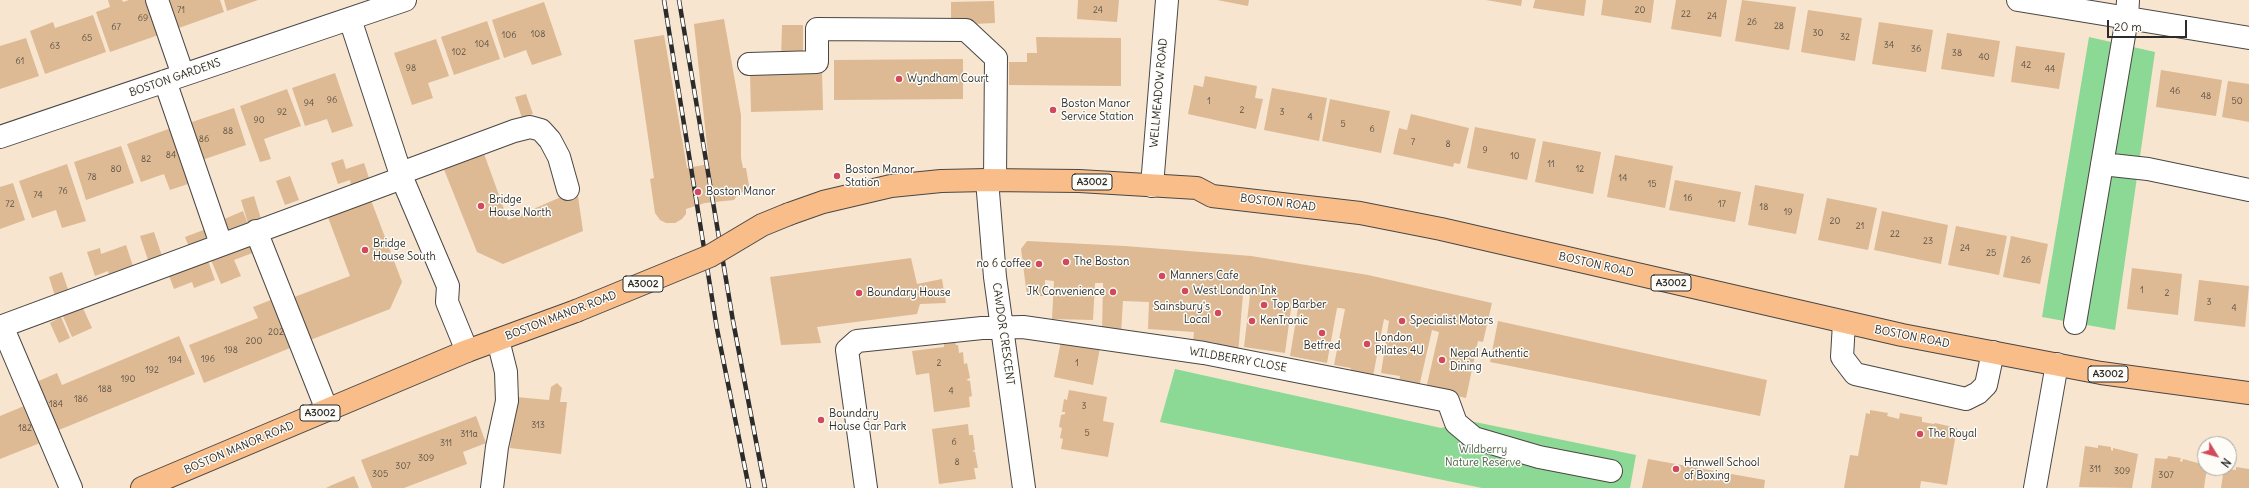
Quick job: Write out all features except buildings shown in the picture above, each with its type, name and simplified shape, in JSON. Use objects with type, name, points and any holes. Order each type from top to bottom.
[{"type":"main road","name":"BOSTON ROAD","points":[[991,180],[1079,181],[1197,188],[1212,196],[1375,216],[1441,229],[1844,323],[2101,373],[2249,393]]},
{"type":"main road","name":"BOSTON MANOR ROAD","points":[[142,488],[467,352],[576,311],[710,256],[762,225],[789,214],[823,202],[891,186],[991,180]]},
{"type":"street","points":[[157,0],[174,78],[221,244]]},
{"type":"street","name":"BOSTON GARDENS","points":[[0,137],[174,78],[354,11],[405,0]]},
{"type":"street","name":"WELLMEADOW ROAD","points":[[1152,186],[1167,0]]},
{"type":"street","points":[[2018,0],[2128,9],[2249,38]]},
{"type":"street","points":[[2075,324],[2128,9]]},
{"type":"street","points":[[354,11],[402,175],[448,286],[447,302],[467,352]]},
{"type":"street","name":"CAWDOR CRESCENT","points":[[749,64],[817,62],[817,29],[966,30],[996,58],[991,180],[995,277],[1024,488]]},
{"type":"street","points":[[71,488],[1,327],[514,131],[530,127],[541,130],[550,140],[559,157],[568,188]]},
{"type":"street","points":[[2102,164],[2148,169],[2249,190]]},
{"type":"street","points":[[256,230],[327,410]]},
{"type":"street","points":[[1844,323],[1842,357],[1855,374],[1966,399],[1978,393],[1986,385],[1993,352]]},
{"type":"street","name":"WILDBERRY CLOSE","points":[[1003,329],[1023,327],[1204,353],[1448,401],[1456,423],[1474,438],[1540,457],[1611,471]]},
{"type":"street","points":[[866,488],[847,350],[857,341],[947,330],[982,328],[1003,329]]},
{"type":"street","points":[[492,488],[497,447],[507,401],[506,372],[498,340]]},
{"type":"street","points":[[2035,488],[2057,364]]},
{"type":"green space","points":[[2089,37],[2155,52],[2115,330],[2042,317]]},
{"type":"green space","name":"Wildberry Nature Reserve","points":[[1175,369],[1441,428],[1470,421],[1636,455],[1630,488],[1482,488],[1160,422]]},
{"type":"railway","points":[[664,0],[717,329],[749,488]]},
{"type":"railway","points":[[679,0],[733,321],[765,488]]},
{"type":"place","name":"Wyndham Court","points":[[899,79]]},
{"type":"place","name":"Boston Manor Service Station","points":[[1053,110]]},
{"type":"place","name":"Boston Manor Station","points":[[837,176]]},
{"type":"place","name":"Boston Manor","points":[[698,192]]},
{"type":"place","name":"Bridge House North","points":[[481,206]]},
{"type":"place","name":"Bridge House South","points":[[365,250]]},
{"type":"place","name":"The Boston","points":[[1066,262]]},
{"type":"place","name":"no 6 coffee","points":[[1039,264]]},
{"type":"place","name":"Manners Cafe","points":[[1162,276]]},
{"type":"place","name":"West London Ink","points":[[1185,291]]},
{"type":"place","name":"JK Convenience","points":[[1113,292]]},
{"type":"place","name":"Boundary House","points":[[859,293]]},
{"type":"place","name":"Top Barber","points":[[1264,305]]},
{"type":"place","name":"Sainsbury's Local","points":[[1218,313]]},
{"type":"place","name":"KenTronic","points":[[1252,321]]},
{"type":"place","name":"Specialist Motors","points":[[1402,321]]},
{"type":"place","name":"Betfred","points":[[1322,333]]},
{"type":"place","name":"London Pilates 4U","points":[[1367,344]]},
{"type":"place","name":"Nepal Authentic Dining","points":[[1442,360]]},
{"type":"place","name":"Boundary House Car Park","points":[[821,420]]},
{"type":"place","name":"The Royal","points":[[1920,434]]},
{"type":"place","name":"Hanwell School of Boxing","points":[[1676,469]]}]
